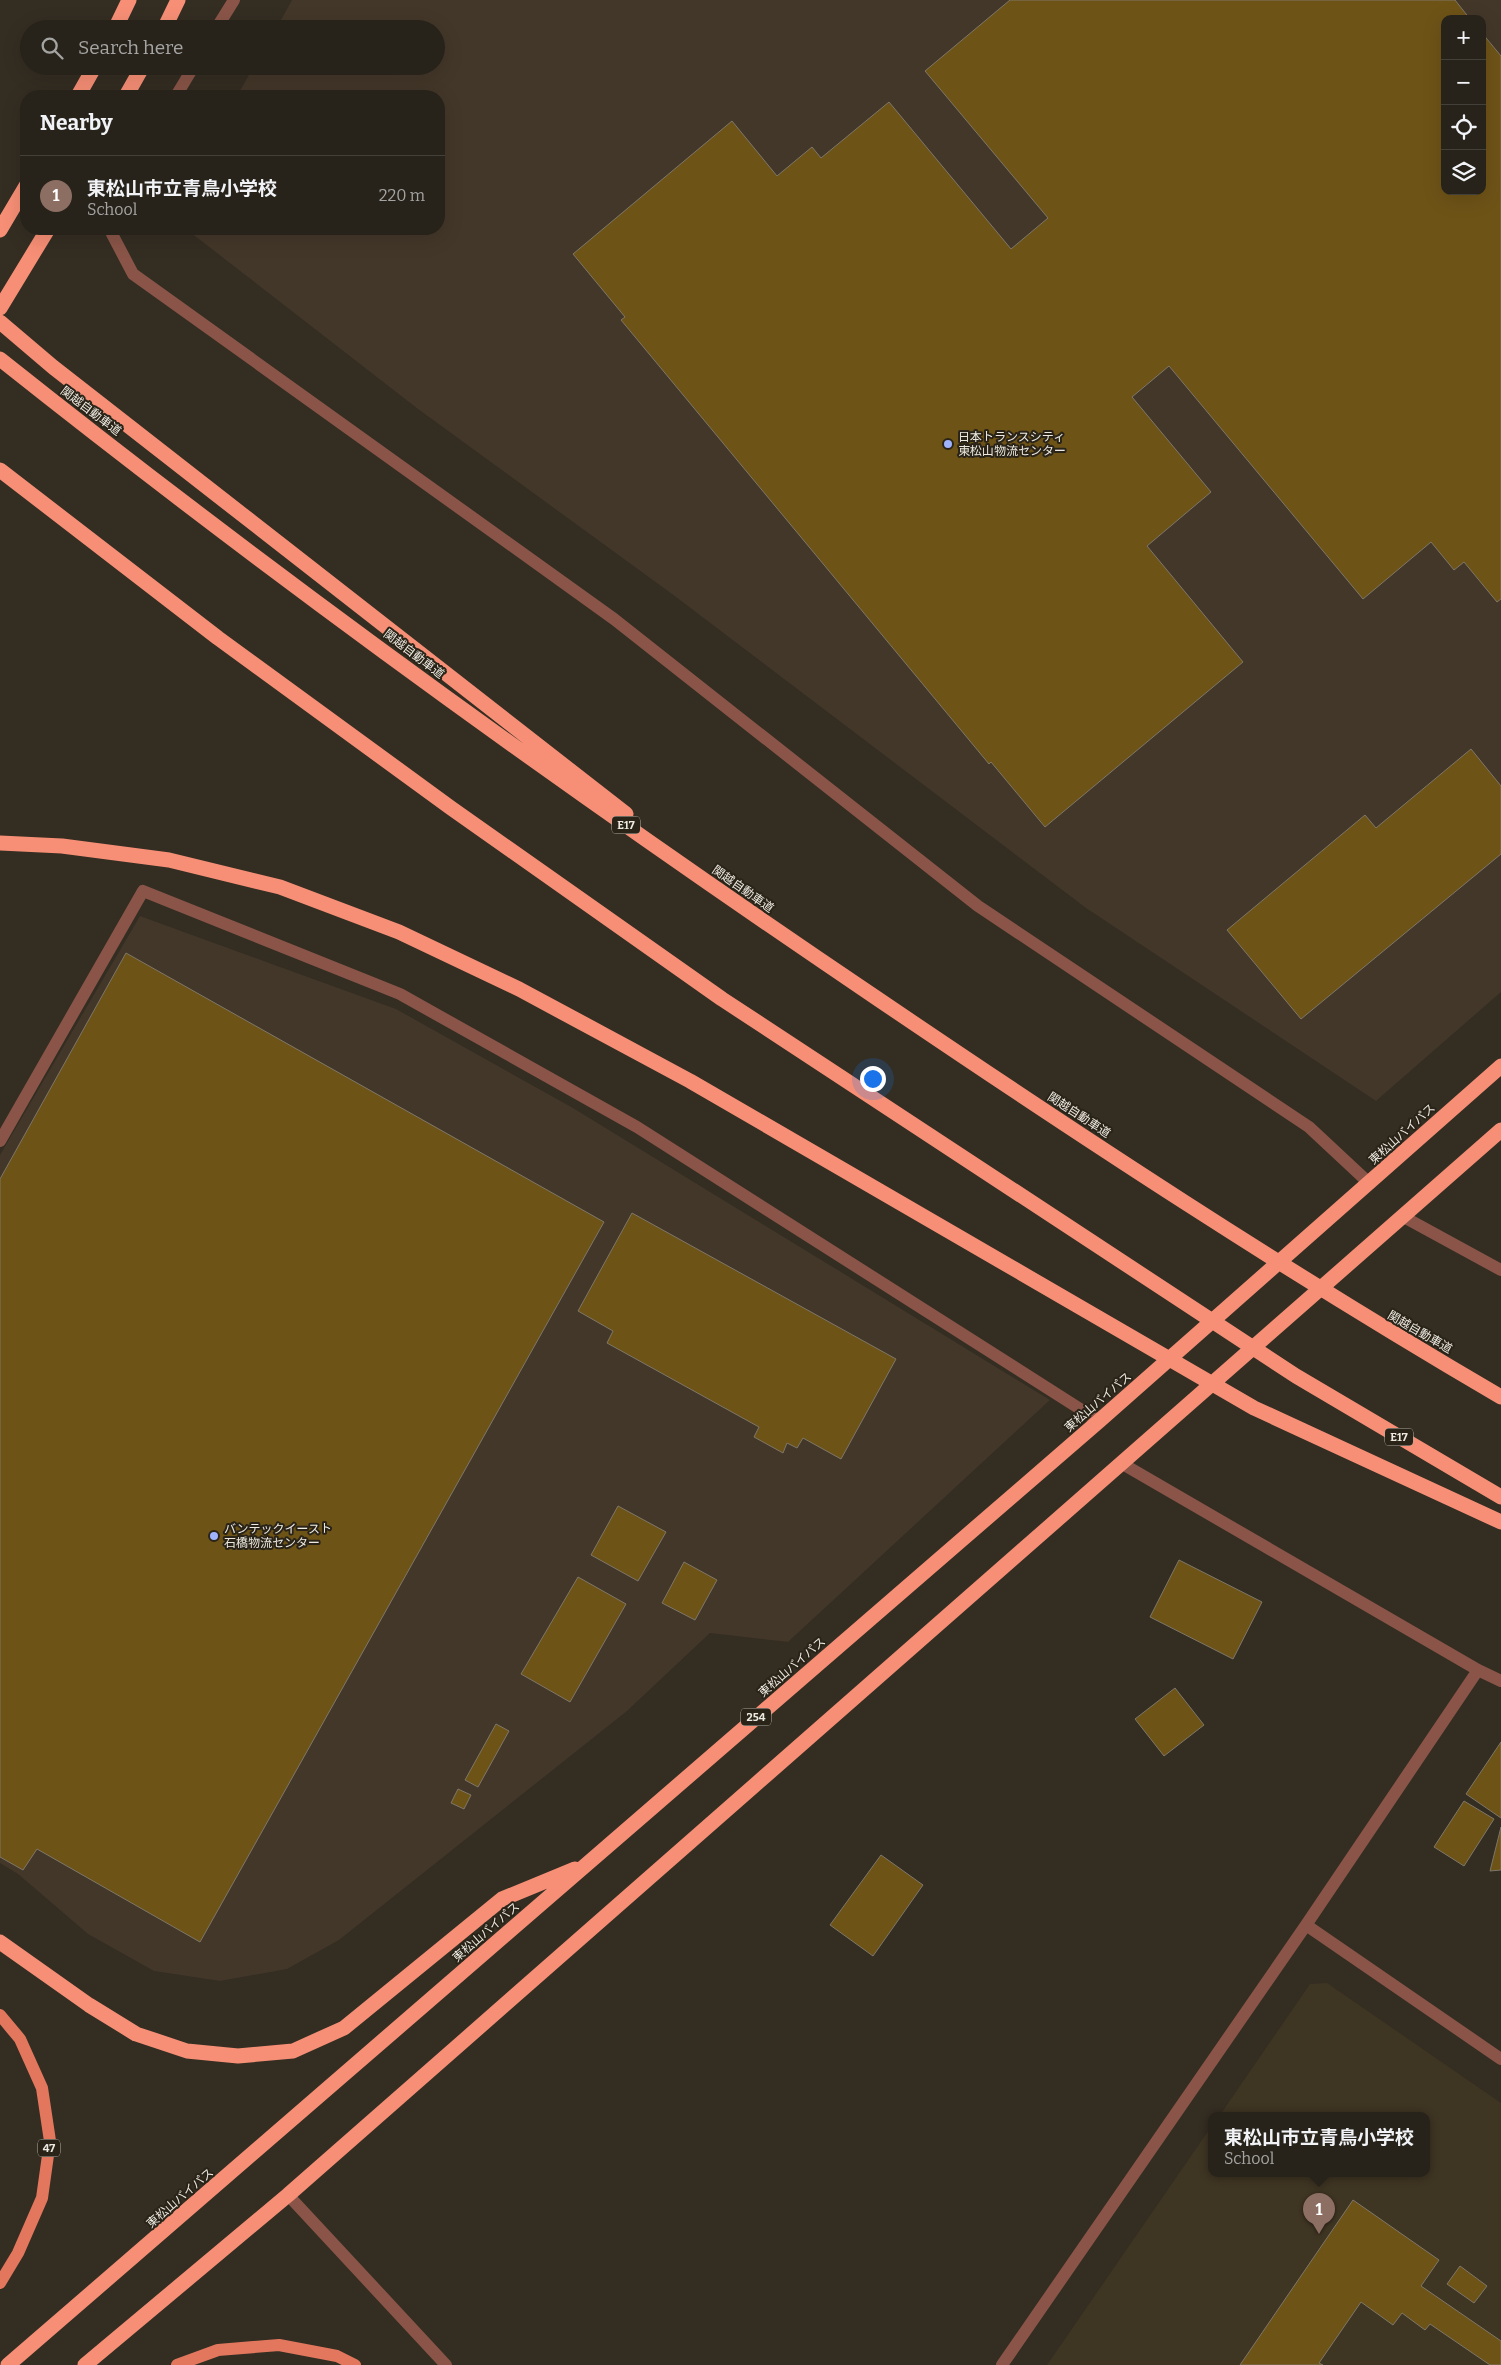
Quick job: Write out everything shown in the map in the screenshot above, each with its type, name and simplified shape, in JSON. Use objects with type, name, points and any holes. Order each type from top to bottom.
[{"type":"highway","points":[[119,20],[129,0]]},
{"type":"highway","points":[[168,20],[178,0]]},
{"type":"highway","points":[[81,90],[90,75]]},
{"type":"highway","points":[[129,90],[138,75]]},
{"type":"highway","points":[[0,230],[20,196]]},
{"type":"highway","points":[[0,308],[44,235]]},
{"type":"highway","points":[[0,322],[53,368],[771,927]]},
{"type":"highway","name":"関越自動車道","points":[[0,359],[262,561],[497,734],[771,927],[992,1076],[1235,1234],[1367,1319],[1501,1398]]},
{"type":"highway","name":"E17","points":[[0,470],[218,638],[459,814],[722,999],[1296,1376],[1501,1497]]},
{"type":"highway","points":[[0,843],[62,846],[170,860],[280,887],[399,932],[519,989],[690,1081],[1254,1408],[1501,1522]]},
{"type":"highway","name":"東松山バイパス","points":[[8,2365],[1099,1421],[1501,1066]]},
{"type":"highway","points":[[85,2365],[288,2195],[1501,1130]]},
{"type":"highway","points":[[0,1942],[90,2005],[136,2034],[187,2051],[238,2056],[293,2050],[344,2028],[502,1899],[588,1863]]},
{"type":"main road","name":"47","points":[[0,2015],[20,2039],[42,2088],[50,2141],[42,2198],[18,2254],[0,2283]]},
{"type":"main road","points":[[177,2365],[218,2350],[279,2345],[337,2356],[355,2365]]},
{"type":"street","points":[[222,20],[234,0]]},
{"type":"street","points":[[180,90],[189,75]]},
{"type":"street","points":[[113,235],[133,274],[614,619],[978,906],[1308,1127],[1368,1183]]},
{"type":"street","points":[[0,1141],[143,891],[408,999],[637,1127],[1099,1421]]},
{"type":"street","points":[[1402,1216],[1501,1270]]},
{"type":"street","points":[[1121,1463],[1478,1670],[1501,1681]]},
{"type":"street","points":[[1002,2365],[1306,1925],[1478,1670]]},
{"type":"street","points":[[1306,1925],[1501,2059]]},
{"type":"street","points":[[288,2195],[446,2365]]},
{"type":"shaded area","points":[[292,0],[1501,0],[1501,992],[1376,1101],[1086,908],[672,594],[418,409],[194,235],[445,235],[445,90],[240,90],[249,75],[445,75],[445,20],[281,20]]},
{"type":"shaded area","points":[[140,916],[396,1009],[573,1108],[1050,1400],[788,1642],[710,1633],[627,1711],[339,1940],[287,1969],[220,1981],[154,1971],[88,1934],[18,1874],[0,1863],[0,1155]]},
{"type":"shaded area","points":[[1327,1983],[1501,2103],[1501,2365],[1047,2365],[1208,2131],[1208,2177],[1430,2177],[1430,2112],[1222,2112],[1310,1984]]},
{"type":"building","name":"日本トランスシティ 東松山物流センター","points":[[1010,0],[1455,0],[1467,15],[1441,15],[1441,195],[1486,195],[1486,38],[1501,56],[1501,599],[1497,602],[1464,562],[1454,570],[1431,542],[1363,599],[1169,366],[1132,397],[1211,492],[1147,546],[1243,662],[1045,827],[991,762],[989,764],[621,320],[625,317],[573,254],[732,121],[777,176],[812,147],[821,158],[889,102],[1011,249],[1048,218],[925,71]]},
{"type":"building","points":[[1471,749],[1501,786],[1501,854],[1301,1019],[1227,930],[1365,815],[1376,828]]},
{"type":"building","name":"バンテックイースト 石橋物流センター","points":[[126,953],[604,1222],[200,1942],[37,1849],[23,1870],[0,1857],[0,1179]]},
{"type":"building","points":[[632,1213],[896,1359],[841,1459],[803,1438],[797,1448],[787,1443],[783,1453],[754,1437],[759,1427],[607,1343],[613,1331],[578,1311]]},
{"type":"building","points":[[618,1506],[666,1532],[638,1581],[591,1555]]},
{"type":"building","points":[[1179,1560],[1262,1602],[1233,1659],[1150,1617]]},
{"type":"building","points":[[684,1562],[717,1580],[695,1620],[662,1603]]},
{"type":"building","points":[[578,1577],[626,1604],[570,1702],[521,1674]]},
{"type":"building","points":[[1175,1688],[1204,1725],[1164,1756],[1135,1719]]},
{"type":"building","points":[[496,1724],[509,1731],[478,1787],[465,1780]]},
{"type":"building","points":[[1501,1742],[1501,1818],[1466,1794]]},
{"type":"building","points":[[458,1789],[471,1795],[464,1809],[451,1803]]},
{"type":"building","points":[[1464,1801],[1494,1819],[1464,1866],[1434,1847]]},
{"type":"building","points":[[1501,1827],[1501,1870],[1490,1871]]},
{"type":"building","points":[[881,1855],[923,1885],[873,1956],[830,1925]]},
{"type":"building","points":[[1353,2200],[1439,2260],[1421,2286],[1501,2341],[1501,2365],[1490,2365],[1430,2324],[1425,2330],[1402,2313],[1393,2325],[1361,2302],[1319,2363],[1323,2365],[1240,2365]]},
{"type":"building","points":[[1460,2266],[1487,2286],[1474,2303],[1447,2284]]},
{"type":"place","name":"日本トランスシティ 東松山物流センター","points":[[948,444]]},
{"type":"place","name":"バンテックイースト 石橋物流センター","points":[[214,1536]]},
{"type":"place","name":"東松山市立青鳥小学校","points":[[1319,2234]]}]
